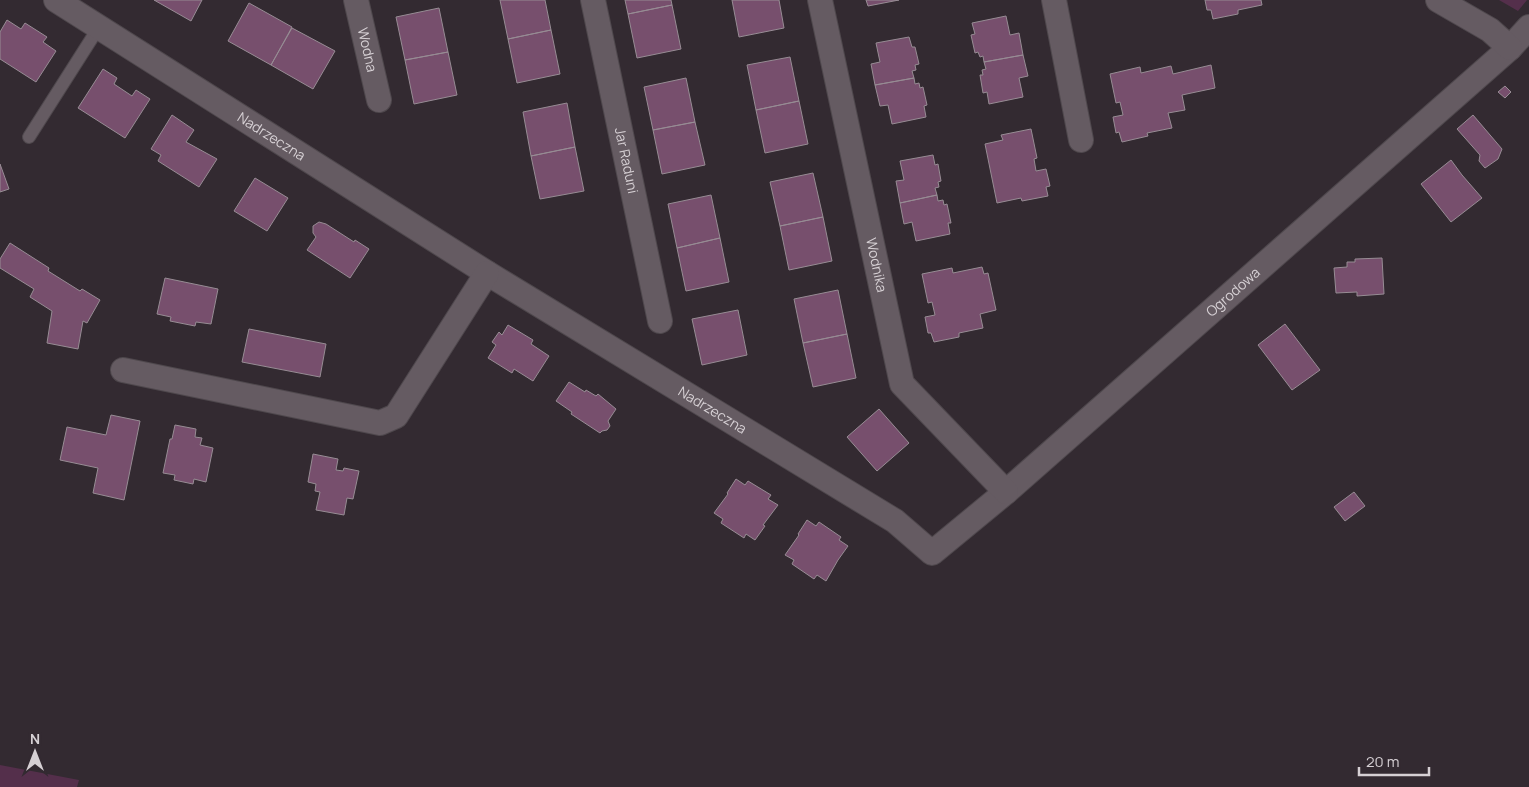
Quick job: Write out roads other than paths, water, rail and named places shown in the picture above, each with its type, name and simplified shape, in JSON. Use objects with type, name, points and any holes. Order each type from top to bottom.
[{"type":"street","name":"Nadrzeczna","points":[[56,0],[487,273],[895,521],[932,553]]},
{"type":"street","name":"Wodna","points":[[356,0],[379,100]]},
{"type":"street","name":"Jar Raduni","points":[[593,0],[660,321]]},
{"type":"street","name":"Wodnika","points":[[820,0],[902,384],[1006,492]]},
{"type":"street","points":[[1054,0],[1081,140]]},
{"type":"street","points":[[1438,0],[1490,30],[1510,48]]},
{"type":"street","name":"Ogrodowa","points":[[932,553],[1006,492],[1510,48],[1529,27]]},
{"type":"street","points":[[123,370],[380,423],[396,416],[487,273]]},
{"type":"lane","points":[[29,137],[99,27]]}]
